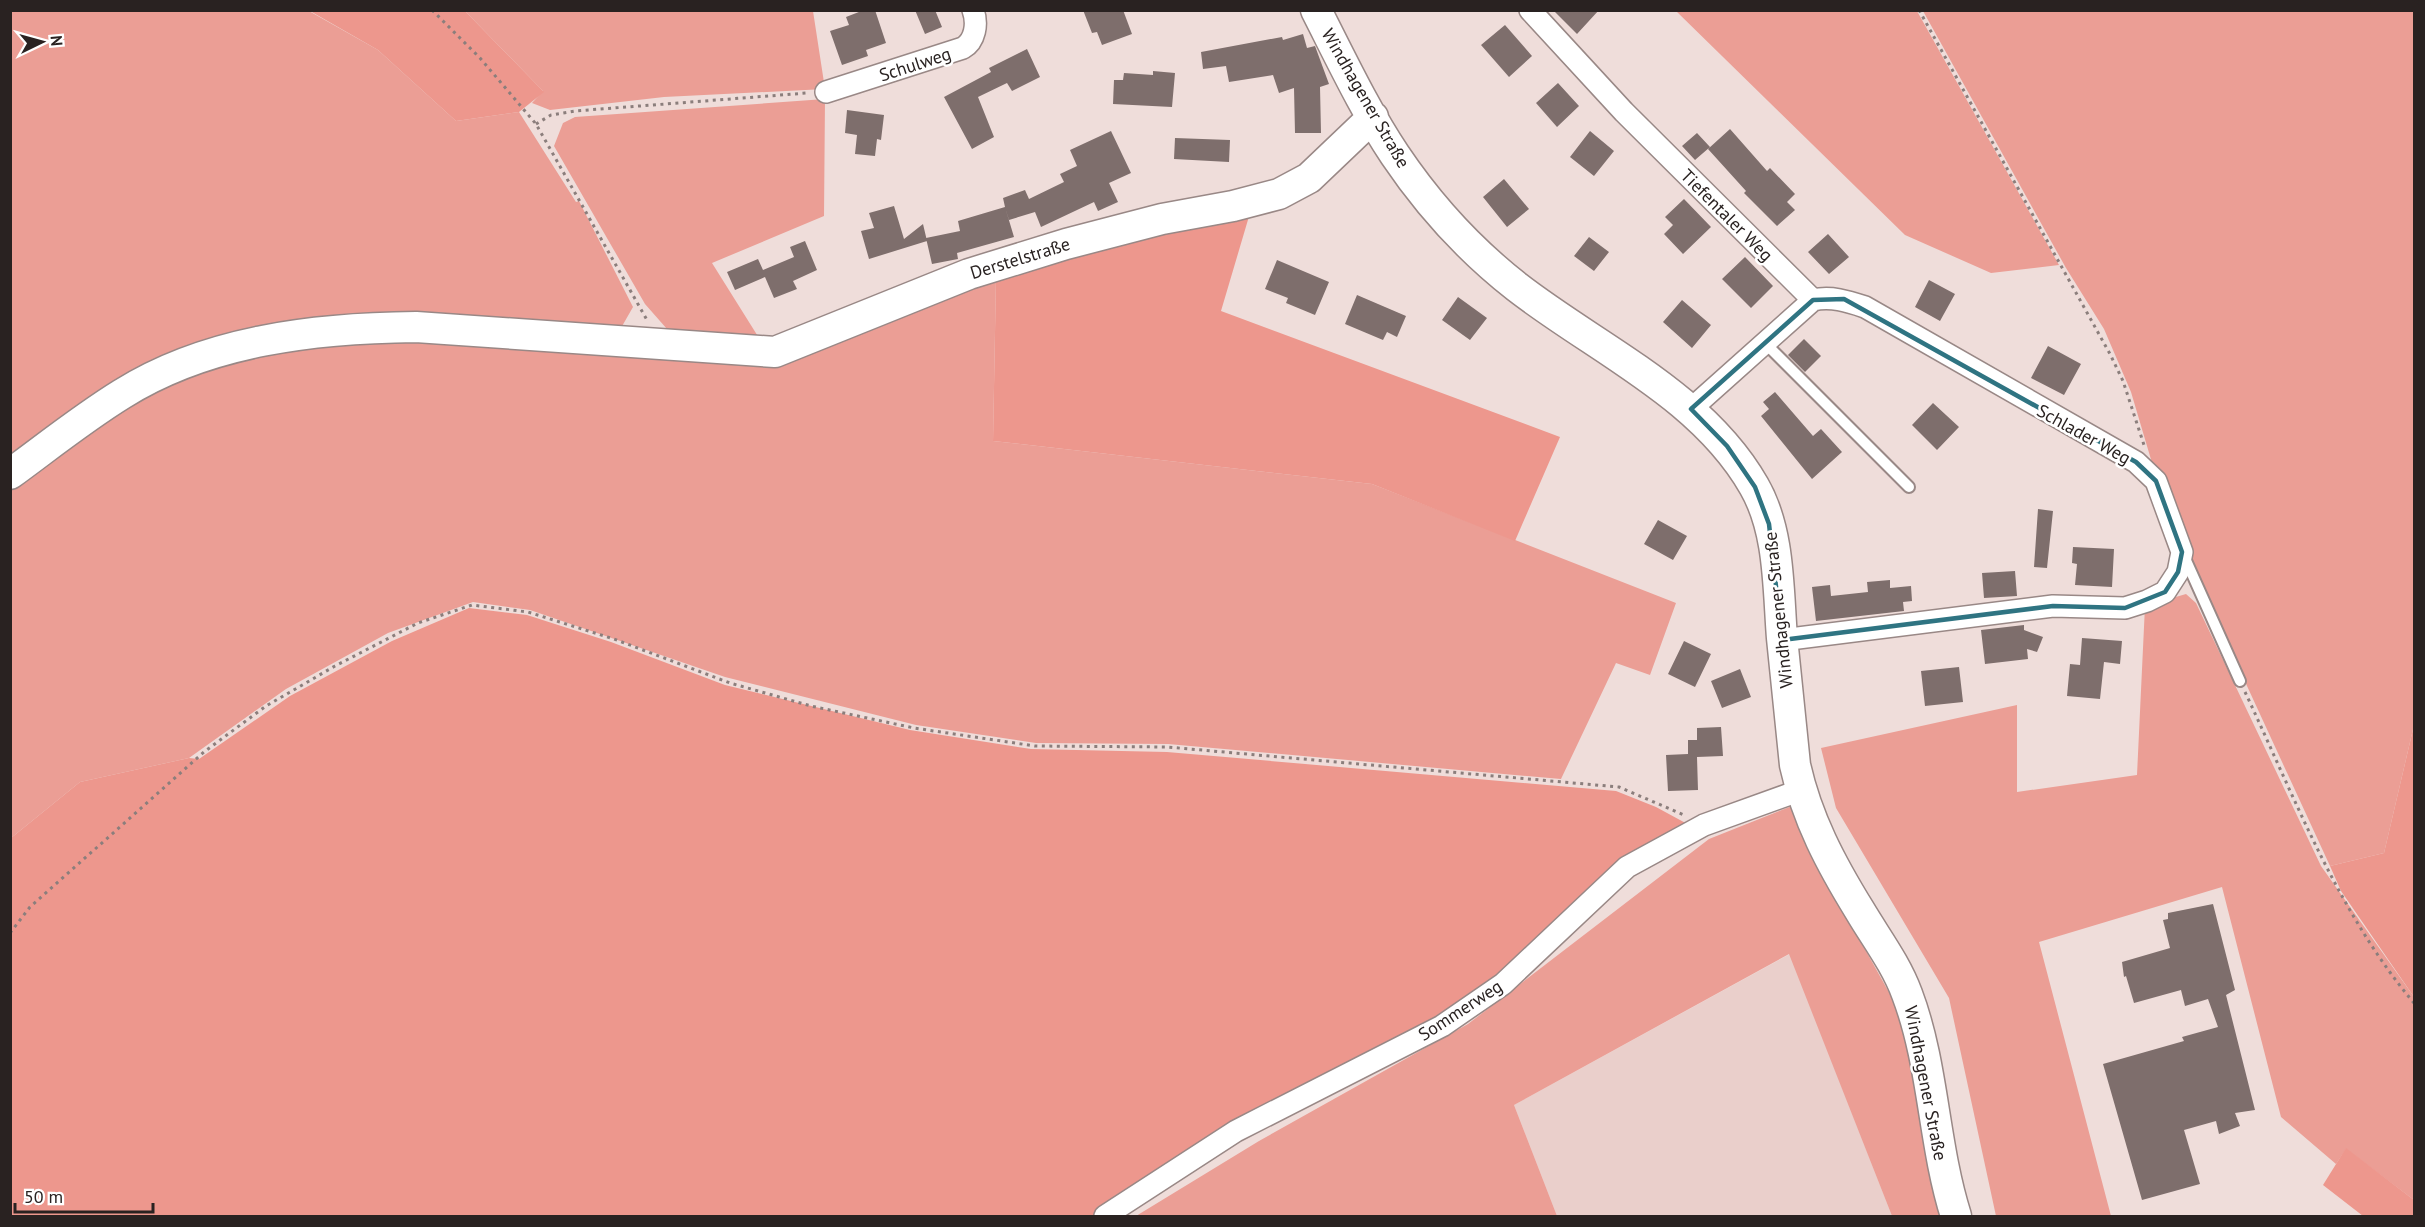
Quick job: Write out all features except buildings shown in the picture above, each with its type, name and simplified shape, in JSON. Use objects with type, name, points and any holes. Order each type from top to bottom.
[{"type":"street","name":"Schulweg","points":[[826,92],[963,48],[970,44],[975,31],[973,10]]},
{"type":"street","name":"Windhagener Straße","points":[[1316,10],[1396,156],[1421,189],[1477,251],[1517,286],[1691,409],[1727,446],[1755,487],[1769,524],[1776,561],[1795,765],[1801,790],[1827,857],[1892,961],[1916,1018],[1940,1157],[1956,1216]]},
{"type":"street","name":"Tiefentaler Weg","points":[[1530,10],[1624,112],[1813,300]]},
{"type":"street","name":"Derstelstraße","points":[[10,474],[123,393],[204,357],[257,342],[368,327],[416,327],[775,352],[980,270],[1066,244],[1162,219],[1233,206],[1279,194],[1309,178],[1373,117]]},
{"type":"street","name":"Schlader Weg","points":[[1813,300],[1844,299],[1865,307],[2136,462],[2156,481],[2182,552]]},
{"type":"street","points":[[1691,409],[1813,300]]},
{"type":"street","points":[[1782,640],[2054,606],[2125,608],[2165,592],[2178,572],[2182,552]]},
{"type":"street","name":"Sommerweg","points":[[1105,1216],[1236,1131],[1442,1026],[1503,984],[1627,867],[1704,825],[1801,790]]},
{"type":"lane","points":[[1765,343],[1909,487]]},
{"type":"lane","points":[[2182,552],[2240,681]]},
{"type":"path","points":[[432,10],[480,58],[536,124],[647,318],[649,343]]},
{"type":"path","points":[[1919,10],[2110,354],[2123,381],[2145,448]]},
{"type":"path","points":[[536,124],[552,115],[575,111],[826,92]]},
{"type":"path","points":[[10,933],[30,907],[204,752],[266,706],[408,628],[472,604],[528,612],[614,639],[730,683],[811,706],[914,728],[1035,746],[1167,747],[1619,788],[1657,802],[1704,825]]},
{"type":"path","points":[[2240,681],[2326,866],[2365,933],[2415,1003]]},
{"type":"highlighted area","points":[[1844,299],[2136,462],[2156,481],[2182,552],[2178,572],[2165,592],[2125,608],[2053,606],[1782,640],[1769,524],[1755,487],[1727,446],[1691,409],[1813,300]]},
{"type":"shaded area","points":[[11,11],[309,11],[378,50],[456,121],[519,112],[576,202],[579,201],[633,307],[621,328],[191,348],[11,463]]},
{"type":"shaded area","points":[[310,11],[465,11],[544,92],[519,112],[456,121],[378,50]]},
{"type":"shaded area","points":[[465,11],[813,11],[825,89],[664,97],[550,110],[532,103],[543,91]]},
{"type":"shaded area","points":[[1676,11],[1917,11],[2059,265],[1991,273],[1905,235]]},
{"type":"shaded area","points":[[1923,11],[2414,11],[2414,725],[2384,853],[2330,866],[2200,584],[2155,473],[2131,392],[2104,329],[2066,268]]},
{"type":"shaded area","points":[[825,99],[824,216],[712,263],[764,346],[667,329],[645,304],[554,146],[563,123],[575,117]]},
{"type":"shaded area","points":[[1250,213],[1221,311],[1560,437],[1515,541],[1372,484],[993,441],[996,277],[1102,244]]},
{"type":"shaded area","points":[[996,277],[993,441],[1372,484],[1676,603],[1650,675],[1616,663],[1561,779],[1168,744],[1036,743],[916,725],[725,677],[530,610],[473,602],[388,633],[286,689],[189,758],[80,782],[11,838],[11,483],[144,392],[214,362],[307,342],[416,336],[776,361]]},
{"type":"shaded area","points":[[2186,594],[2196,603],[2321,866],[2414,997],[2414,1200],[2346,1149],[2336,1164],[2281,1117],[2222,887],[2039,942],[2111,1216],[1996,1216],[1949,998],[1836,808],[1821,748],[2017,705],[2017,792],[2137,775],[2145,606]]},
{"type":"shaded area","points":[[469,608],[527,615],[611,642],[725,685],[910,730],[1031,749],[1167,752],[1616,791],[1656,807],[1691,826],[1472,1000],[1098,1216],[11,1216],[11,838],[80,782],[189,758],[199,759],[290,696],[392,641]]},
{"type":"shaded area","points":[[2414,725],[2414,997],[2341,891],[2330,866],[2384,853]]},
{"type":"shaded area","points":[[1792,806],[1821,870],[1896,1005],[1912,1054],[1946,1216],[1892,1216],[1789,954],[1514,1105],[1557,1216],[1136,1216],[1259,1141],[1468,1024],[1709,839]]},
{"type":"shaded area","points":[[1790,954],[1892,1216],[1557,1216],[1514,1105]]},
{"type":"shaded area","points":[[2346,1148],[2414,1200],[2414,1216],[2363,1216],[2323,1185]]}]
